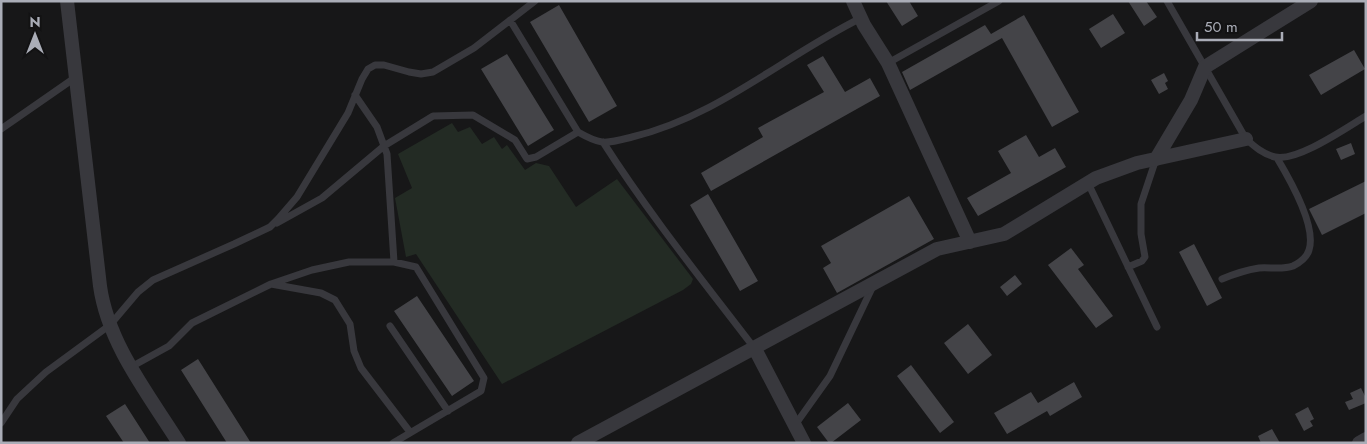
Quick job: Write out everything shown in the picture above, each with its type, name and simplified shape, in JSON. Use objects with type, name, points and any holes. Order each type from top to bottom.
[{"type":"street","points":[[67,1],[101,292],[106,317],[131,367],[179,443]]},
{"type":"street","points":[[853,1],[888,63],[970,242]]},
{"type":"street","points":[[1156,159],[1191,100],[1205,67],[1311,1]]},
{"type":"street","points":[[578,443],[937,249],[1004,234],[1096,178],[1137,163],[1246,139]]},
{"type":"street","points":[[755,349],[804,443]]},
{"type":"street","points":[[1359,443],[1366,439]]},
{"type":"lane","points":[[270,227],[297,197],[348,113],[368,69],[375,65],[384,65],[421,74],[433,72],[474,48],[535,1]]},
{"type":"lane","points":[[888,63],[999,1]]},
{"type":"lane","points":[[1167,1],[1246,139],[1262,153],[1277,158],[1288,157],[1316,146],[1366,116]]},
{"type":"lane","points":[[510,20],[578,132],[588,138],[603,142],[653,132],[709,108],[834,31],[861,18]]},
{"type":"lane","points":[[1,129],[76,77]]},
{"type":"lane","points":[[355,95],[377,127],[387,154],[394,262]]},
{"type":"lane","points":[[1,423],[18,399],[46,372],[110,325],[138,292],[153,280],[270,227],[322,198],[384,146],[433,116],[473,115],[515,140],[527,159],[536,157],[578,132]]},
{"type":"lane","points":[[603,142],[657,220],[755,349]]},
{"type":"lane","points":[[1222,279],[1244,270],[1292,266],[1303,259],[1309,251],[1311,236],[1306,217],[1277,158]]},
{"type":"lane","points":[[1128,267],[1142,261],[1145,257],[1141,234],[1141,204],[1156,159]]},
{"type":"lane","points":[[1088,183],[1157,327]]},
{"type":"lane","points":[[131,367],[169,346],[192,323],[271,284],[312,270],[349,262],[394,262],[416,267],[484,378],[481,391],[393,443]]},
{"type":"lane","points":[[271,284],[321,293],[334,300],[350,324],[354,351],[361,368],[410,432]]},
{"type":"lane","points":[[795,425],[830,376],[874,284]]},
{"type":"lane","points":[[390,326],[448,411]]},
{"type":"shaded area","points":[[452,123],[458,132],[470,127],[482,144],[494,137],[502,149],[507,145],[525,170],[536,163],[549,166],[576,207],[617,179],[693,279],[691,284],[683,290],[502,384],[416,254],[406,257],[395,198],[412,188],[398,154]]},
{"type":"building","points":[[886,1],[909,1],[918,16],[902,26]]},
{"type":"building","points":[[1128,1],[1146,1],[1157,17],[1144,26]]},
{"type":"building","points":[[559,5],[617,106],[589,122],[530,22]]},
{"type":"building","points":[[1113,14],[1125,33],[1101,48],[1089,29]]},
{"type":"building","points":[[1024,15],[1079,112],[1052,127],[1002,38],[910,90],[902,72],[985,25],[991,34]]},
{"type":"building","points":[[1354,50],[1365,69],[1321,95],[1309,75]]},
{"type":"building","points":[[507,54],[554,130],[528,146],[481,69]]},
{"type":"building","points":[[823,56],[845,92],[870,78],[880,96],[711,191],[701,173],[763,137],[758,128],[824,92],[807,65]]},
{"type":"building","points":[[1164,73],[1168,81],[1165,83],[1168,89],[1159,94],[1151,80]]},
{"type":"building","points":[[1026,135],[1039,157],[1055,148],[1066,167],[978,216],[967,198],[1011,173],[998,151]]},
{"type":"building","points":[[1351,143],[1355,154],[1341,160],[1336,149]]},
{"type":"building","points":[[1366,181],[1366,213],[1322,235],[1309,209]]},
{"type":"building","points":[[708,194],[758,281],[740,291],[690,205]]},
{"type":"building","points":[[909,196],[934,239],[837,293],[823,268],[831,263],[821,246]]},
{"type":"building","points":[[1194,244],[1222,298],[1207,306],[1179,252]]},
{"type":"building","points":[[1071,248],[1084,265],[1078,269],[1113,316],[1096,328],[1048,265]]},
{"type":"building","points":[[1015,275],[1022,284],[1007,296],[1000,287]]},
{"type":"building","points":[[417,296],[474,381],[452,396],[394,311]]},
{"type":"building","points":[[968,324],[992,355],[968,374],[944,343]]},
{"type":"building","points":[[198,359],[251,443],[227,443],[181,370]]},
{"type":"building","points":[[911,365],[954,422],[940,433],[897,376]]},
{"type":"building","points":[[1074,382],[1082,397],[1050,416],[1047,411],[1007,434],[994,413],[1031,392],[1038,403]]},
{"type":"building","points":[[1361,388],[1366,398],[1366,403],[1349,410],[1345,402],[1353,399],[1350,393]]},
{"type":"building","points":[[848,403],[861,420],[829,443],[817,427]]},
{"type":"building","points":[[125,404],[150,443],[124,443],[106,416]]},
{"type":"building","points":[[1308,407],[1314,419],[1310,421],[1313,426],[1304,431],[1295,414]]},
{"type":"building","points":[[1272,429],[1280,443],[1261,443],[1258,436]]}]
